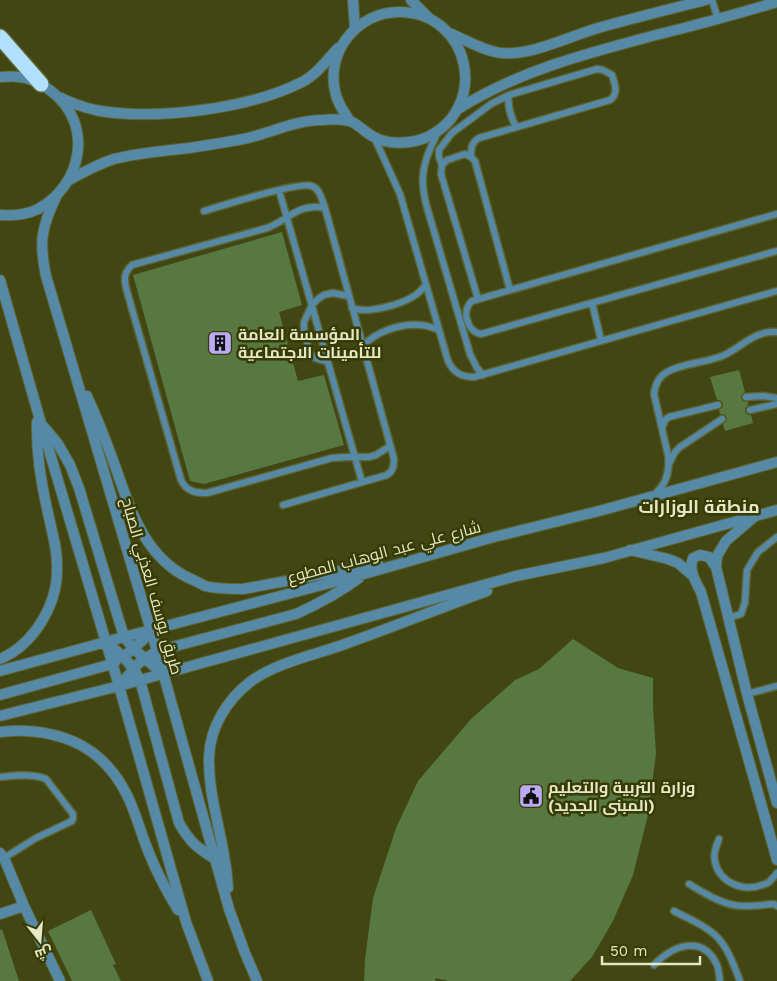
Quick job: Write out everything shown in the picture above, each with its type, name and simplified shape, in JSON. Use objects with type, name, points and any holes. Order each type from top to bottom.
[{"type":"highway","points":[[0,37],[41,84]]},
{"type":"street","points":[[353,0],[355,28]]},
{"type":"street","points":[[410,0],[429,18]]},
{"type":"street","points":[[448,32],[484,48],[501,53],[518,53],[597,29],[706,0]]},
{"type":"street","points":[[457,110],[504,84],[537,70],[602,50],[777,2]]},
{"type":"street","points":[[0,77],[20,77],[41,84],[59,98],[76,105],[113,113],[157,114],[233,105],[280,92],[303,81],[318,70],[355,28],[371,17],[390,12],[410,12],[440,24],[458,46],[464,62],[466,78],[463,95],[457,110],[439,130],[424,138],[392,143],[375,138],[350,121],[340,107],[335,91],[333,74],[336,57],[344,42]]},
{"type":"street","points":[[0,215],[13,216],[36,210],[56,197],[69,180],[77,159],[78,137],[72,116],[59,98]]},
{"type":"street","points":[[69,180],[112,160],[135,154],[189,148],[234,140],[309,121],[350,121]]},
{"type":"street","name":"طريق يوسف العذبي الصباح","points":[[56,197],[47,216],[42,236],[42,256],[46,276],[157,651],[229,909],[257,981]]},
{"type":"street","points":[[0,280],[38,414],[120,686],[186,922],[208,981]]},
{"type":"street","points":[[66,346],[110,451],[134,516],[144,536],[156,553],[170,567],[205,586],[223,589],[243,589],[396,560],[494,537]]},
{"type":"street","points":[[0,659],[21,646],[36,630],[47,612],[54,592],[58,570],[56,549],[40,478],[37,446],[38,414]]},
{"type":"street","points":[[41,424],[58,444],[70,465],[79,488],[124,637],[134,649],[163,674]]},
{"type":"street","name":"شارع علي عبد الوهاب المطوع","points":[[0,671],[364,574],[494,537],[590,514],[777,462]]},
{"type":"street","points":[[0,716],[120,686],[516,576],[604,558],[777,510]]},
{"type":"street","points":[[754,517],[726,541],[717,556],[716,567],[747,694],[777,803]]},
{"type":"street","points":[[630,550],[678,563],[693,576]]},
{"type":"street","points":[[716,567],[709,557],[700,555],[693,558],[690,563],[693,576],[701,592],[777,860]]},
{"type":"street","points":[[120,686],[134,668],[157,651],[296,614],[331,597],[364,574]]},
{"type":"street","points":[[229,909],[226,862],[213,804],[209,755],[213,734],[221,714],[235,697],[250,682],[267,672],[491,589],[516,576]]},
{"type":"street","points":[[0,695],[112,664],[134,649],[150,630]]},
{"type":"street","points":[[106,642],[124,656],[134,668],[140,680],[180,823],[188,838],[200,850],[215,859]]},
{"type":"street","points":[[0,732],[26,731],[54,734],[81,744],[101,759],[116,775],[128,797],[148,852],[165,888],[186,922]]},
{"type":"street","points":[[2,855],[60,981]]},
{"type":"street","points":[[0,914],[24,906]]},
{"type":"lane","points":[[712,0],[718,19]]},
{"type":"lane","points":[[471,157],[472,144],[479,138],[610,100],[614,96],[616,88],[612,75],[597,69],[509,95],[491,104],[452,132],[439,150],[442,165],[441,174],[478,299]]},
{"type":"lane","points":[[509,95],[510,113],[516,128]]},
{"type":"lane","points":[[439,130],[426,161],[423,176],[426,204],[470,354],[482,374]]},
{"type":"lane","points":[[375,138],[400,194],[448,361],[452,369],[458,374],[474,377],[777,291]]},
{"type":"lane","points":[[442,165],[446,160],[465,154],[475,161],[510,290]]},
{"type":"lane","points":[[204,211],[279,190],[305,185],[314,186],[320,194],[325,208],[394,459],[391,472],[387,475],[283,505]]},
{"type":"lane","points":[[279,190],[362,482]]},
{"type":"lane","points":[[325,208],[308,207],[267,228],[132,264],[125,275],[129,297],[181,480],[187,489],[199,493],[207,493],[332,458],[369,458],[390,446]]},
{"type":"lane","points":[[777,214],[472,300],[467,304],[466,310],[470,328],[474,332],[481,334],[777,252]]},
{"type":"lane","points":[[352,308],[362,311],[375,310],[416,295],[426,285]]},
{"type":"lane","points":[[328,362],[312,357],[303,326],[305,317],[312,305],[324,295],[333,293],[348,296]]},
{"type":"lane","points":[[592,303],[602,340]]},
{"type":"lane","points":[[362,346],[381,332],[406,325],[422,325],[439,330]]},
{"type":"lane","points":[[654,496],[665,482],[669,464],[654,394],[654,388],[661,376],[672,370],[720,357],[763,332],[777,332]]},
{"type":"lane","points":[[746,397],[763,396],[777,398]]},
{"type":"lane","points":[[750,410],[777,404]]},
{"type":"lane","points":[[662,429],[665,420],[670,417],[718,405]]},
{"type":"lane","points":[[669,464],[680,447],[722,419]]},
{"type":"lane","points":[[728,618],[741,614],[745,602],[747,570],[758,552],[777,538]]},
{"type":"lane","points":[[747,694],[777,686]]},
{"type":"lane","points":[[0,776],[41,777],[46,780],[73,814],[72,821],[2,855]]},
{"type":"lane","points":[[719,839],[715,851],[715,862],[726,880],[734,885],[754,888],[768,883],[777,873]]},
{"type":"lane","points":[[689,884],[730,904],[741,906],[774,904],[777,906]]},
{"type":"lane","points":[[674,911],[718,937],[726,949],[740,981]]},
{"type":"lane","points":[[654,965],[674,949],[683,946],[696,946],[710,953],[717,966],[720,981]]},
{"type":"building","name":"المؤسسة العامة للتأمينات الاجتماعية","points":[[282,232],[302,305],[279,312],[298,381],[324,375],[344,445],[204,484],[190,481],[133,275]]},
{"type":"building","points":[[739,370],[745,392],[741,398],[743,401],[748,402],[745,412],[751,415],[753,423],[725,431],[723,424],[727,418],[725,415],[720,414],[719,410],[723,407],[723,403],[717,400],[710,377]]},
{"type":"building","name":"وزارة التربية والتعليم (المبنى الجديد)","points":[[573,639],[618,668],[653,678],[656,753],[649,811],[633,875],[613,921],[592,957],[570,981],[449,981],[435,978],[436,981],[364,981],[373,898],[396,828],[418,781],[471,719],[515,680],[539,669]]},
{"type":"building","points":[[91,910],[116,964],[113,965],[121,981],[72,981],[48,931]]},
{"type":"building","points":[[2,929],[19,981],[0,981],[0,930]]},
{"type":"place","name":"المؤسسة العامة للتأمينات الاجتماعية","points":[[220,343]]},
{"type":"place","name":"وزارة التربية والتعليم (المبنى الجديد)","points":[[531,796]]},
{"type":"district","name":"منطقة الوزارات","points":[[699,506]]}]
